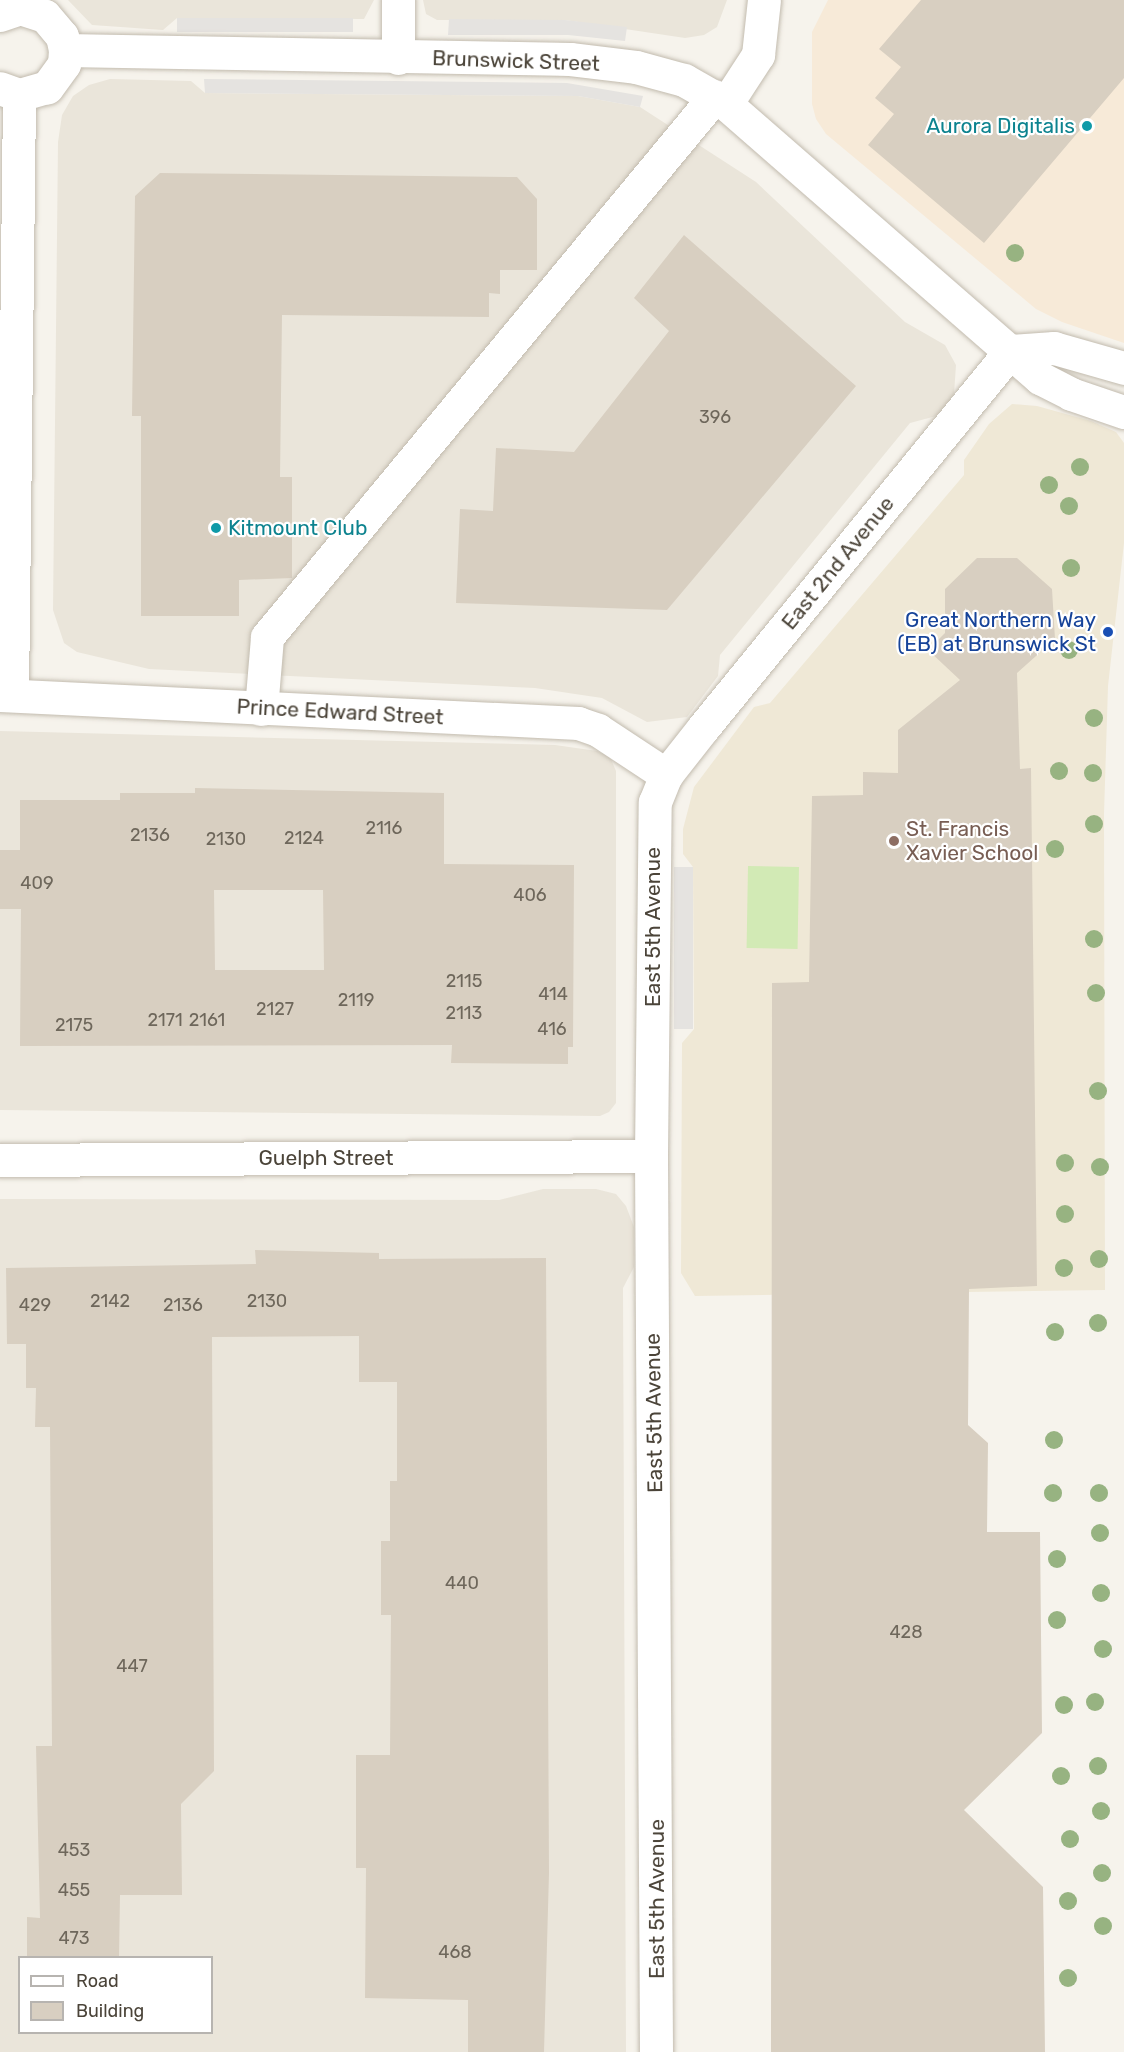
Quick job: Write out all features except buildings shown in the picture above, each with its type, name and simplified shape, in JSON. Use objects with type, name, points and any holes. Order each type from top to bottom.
[{"type":"street","points":[[398,0],[398,58]]},
{"type":"street","points":[[261,709],[267,638],[758,55],[764,0]]},
{"type":"street","points":[[6,695],[9,92],[47,87],[64,64],[65,50],[56,25],[34,10],[13,8]]},
{"type":"street","name":"Brunswick Street","points":[[65,50],[398,58],[570,59],[636,68],[684,80],[721,100],[1040,378],[1071,394],[1124,412]]},
{"type":"street","points":[[1011,351],[1054,348],[1124,368]]},
{"type":"street","name":"East 2nd Avenue","points":[[666,775],[1011,351]]},
{"type":"street","name":"Prince Edward Street","points":[[6,695],[579,723],[598,730],[666,775]]},
{"type":"street","name":"East 5th Avenue","points":[[656,2052],[651,1156],[653,822],[655,802],[666,775]]},
{"type":"street","name":"Guelph Street","points":[[0,1160],[651,1156]]},
{"type":"shaded area","points":[[68,0],[374,0],[364,19],[177,18],[163,30],[92,25]]},
{"type":"shaded area","points":[[423,0],[727,0],[717,27],[704,35],[685,38],[565,20],[437,20],[426,14]]},
{"type":"shaded area","points":[[828,0],[1124,0],[1124,343],[1062,322],[1036,309],[826,134],[816,119],[812,104],[812,32]]},
{"type":"shaded area","points":[[177,18],[353,18],[353,32],[177,32]]},
{"type":"shaded area","points":[[449,19],[565,20],[627,27],[625,41],[568,35],[448,35]]},
{"type":"shaded area","points":[[110,79],[191,81],[205,93],[578,96],[640,107],[756,182],[905,322],[945,345],[956,365],[954,394],[940,415],[910,423],[720,655],[718,676],[687,717],[647,722],[602,698],[535,688],[149,669],[77,652],[64,643],[53,610],[58,142],[62,115],[73,96],[89,85]]},
{"type":"shaded area","points":[[204,79],[567,83],[643,96],[640,107],[578,96],[205,93]]},
{"type":"shaded area","name":"St. Francis Xavier School","points":[[1012,404],[1037,406],[1091,421],[1116,432],[1124,443],[1124,543],[1108,686],[1104,814],[1105,1290],[695,1296],[681,1273],[682,1043],[694,1029],[693,867],[683,854],[683,829],[694,787],[754,707],[770,703],[964,475],[964,460],[989,424]]},
{"type":"shaded area","points":[[0,731],[555,745],[597,751],[610,757],[616,771],[616,1103],[609,1112],[600,1116],[0,1110]]},
{"type":"shaded area","points":[[674,867],[693,867],[693,1029],[674,1029]]},
{"type":"shaded area","points":[[543,1189],[596,1189],[616,1194],[626,1206],[634,1227],[634,1267],[623,1288],[626,2052],[0,2052],[0,1199],[499,1200]]},
{"type":"green space","points":[[748,866],[799,867],[798,949],[747,948]]},
{"type":"place","name":"Aurora Digitalis","points":[[1087,126]]},
{"type":"place","name":"Kitmount Club","points":[[216,528]]},
{"type":"place","name":"Great Northern Way (EB) at Brunswick St","points":[[1108,632]]},
{"type":"place","name":"St. Francis Xavier School","points":[[894,841]]}]
